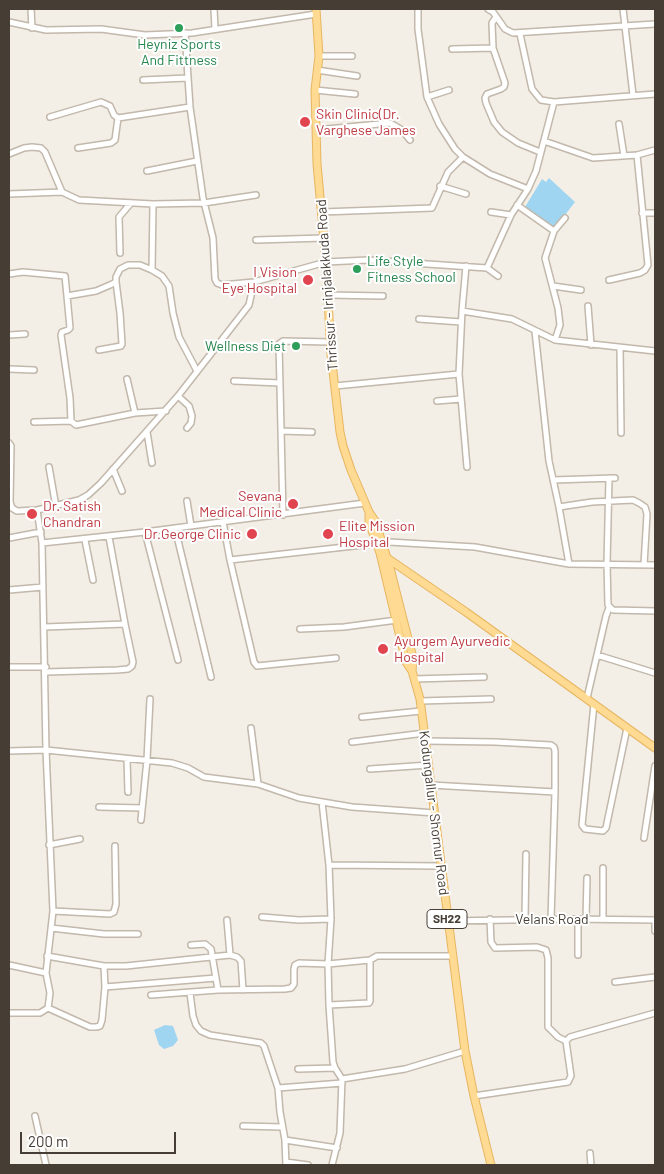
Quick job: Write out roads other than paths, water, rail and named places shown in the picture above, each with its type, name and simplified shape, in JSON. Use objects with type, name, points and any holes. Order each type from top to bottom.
[{"type":"main road","name":"Thrissur - Irinjalakkuda Road","points":[[316,11],[318,56],[315,90],[317,164],[335,386],[343,446],[365,504],[375,521],[383,542]]},
{"type":"main road","name":"Kodungallur - Shornur Road","points":[[383,542],[380,553],[406,662],[412,671],[420,701],[465,1051],[491,1165]]},
{"type":"main road","points":[[383,542],[413,658],[412,671]]},
{"type":"main road","points":[[387,558],[466,612],[655,748]]},
{"type":"street","points":[[31,9],[32,28]]},
{"type":"street","points":[[214,9],[215,29]]},
{"type":"street","points":[[418,9],[418,29],[427,97],[439,124],[455,149],[463,156],[490,174],[528,188]]},
{"type":"street","points":[[488,9],[505,29],[520,34],[655,24]]},
{"type":"street","points":[[623,9],[634,95]]},
{"type":"street","points":[[9,22],[46,30],[100,29],[145,34],[185,33],[316,11]]},
{"type":"street","points":[[496,17],[492,23],[493,48],[505,83],[504,87],[487,94],[485,98],[494,122],[502,132],[518,143],[540,152]]},
{"type":"street","points":[[185,33],[190,107],[204,204],[213,238],[215,279],[217,283],[222,285],[254,282],[326,262],[368,260],[487,268],[498,276]]},
{"type":"street","points":[[520,34],[532,89],[541,100],[554,102],[655,94]]},
{"type":"street","points":[[452,48],[493,48]]},
{"type":"street","points":[[318,56],[352,56]]},
{"type":"street","points":[[317,70],[357,76]]},
{"type":"street","points":[[143,80],[187,78]]},
{"type":"street","points":[[315,90],[356,94]]},
{"type":"street","points":[[427,97],[449,90]]},
{"type":"street","points":[[50,117],[101,102],[110,106],[114,115],[118,118]]},
{"type":"street","points":[[487,268],[511,215],[536,171],[554,102]]},
{"type":"street","points":[[118,118],[190,107]]},
{"type":"street","points":[[78,148],[112,143],[116,135],[118,118]]},
{"type":"street","points":[[316,130],[390,123],[402,130],[410,140]]},
{"type":"street","points":[[619,124],[624,156]]},
{"type":"street","points":[[544,141],[593,158],[637,155],[655,150]]},
{"type":"street","points":[[9,154],[24,148],[41,148],[45,152],[62,192]]},
{"type":"street","points":[[609,280],[640,273],[648,265],[637,155]]},
{"type":"street","points":[[322,212],[432,208],[440,186],[448,172],[463,156]]},
{"type":"street","points":[[147,171],[198,161]]},
{"type":"street","points":[[440,186],[466,194]]},
{"type":"street","points":[[9,194],[62,192],[79,200],[153,204],[204,204],[256,195]]},
{"type":"street","points":[[120,253],[120,217],[131,203]]},
{"type":"street","points":[[152,270],[153,204]]},
{"type":"street","points":[[517,205],[554,231]]},
{"type":"street","points":[[491,212],[511,215]]},
{"type":"street","points":[[642,213],[655,213]]},
{"type":"street","points":[[555,340],[560,325],[553,286],[545,258],[554,231],[565,218]]},
{"type":"street","points":[[256,240],[324,238]]},
{"type":"street","points":[[99,350],[121,346],[122,344],[116,276],[120,269],[128,265],[140,264],[162,276],[169,286],[179,337],[197,371]]},
{"type":"street","points":[[466,266],[459,374],[467,467]]},
{"type":"street","points":[[9,274],[23,272],[65,276],[70,328],[62,332],[61,335],[70,398],[71,421]]},
{"type":"street","points":[[67,296],[96,291],[116,282]]},
{"type":"street","points":[[9,443],[11,446],[10,502],[12,508],[16,510],[37,510],[80,500],[88,495],[178,396],[249,305],[254,282]]},
{"type":"street","points":[[553,286],[581,290]]},
{"type":"street","points":[[328,295],[383,296]]},
{"type":"street","points":[[588,306],[591,345]]},
{"type":"street","points":[[462,311],[512,319],[555,340],[655,351]]},
{"type":"street","points":[[419,319],[461,322]]},
{"type":"street","points":[[535,331],[549,461],[569,564]]},
{"type":"street","points":[[9,334],[25,334]]},
{"type":"street","points":[[283,515],[280,344],[283,341],[330,342]]},
{"type":"street","points":[[620,348],[621,433]]},
{"type":"street","points":[[9,369],[34,370]]},
{"type":"street","points":[[335,386],[459,374]]},
{"type":"street","points":[[127,379],[136,413]]},
{"type":"street","points":[[234,381],[280,383]]},
{"type":"street","points":[[178,396],[189,406],[192,416],[191,423],[187,428]]},
{"type":"street","points":[[437,401],[461,399]]},
{"type":"street","points":[[34,422],[71,421],[76,425],[136,413],[166,410]]},
{"type":"street","points":[[281,431],[312,432]]},
{"type":"street","points":[[147,432],[152,463]]},
{"type":"street","points":[[49,467],[56,506]]},
{"type":"street","points":[[113,469],[122,491]]},
{"type":"street","points":[[553,480],[612,478],[607,564],[609,608],[587,698]]},
{"type":"street","points":[[559,507],[592,502],[633,500],[645,507],[647,514],[644,565]]},
{"type":"street","points":[[188,501],[191,526]]},
{"type":"street","points":[[42,543],[85,540],[365,504]]},
{"type":"street","points":[[37,510],[42,543],[46,669],[46,750],[52,911],[46,973],[50,993],[48,1008]]},
{"type":"street","points":[[222,522],[254,662],[257,666],[336,658]]},
{"type":"street","points":[[176,528],[211,677]]},
{"type":"street","points":[[9,538],[40,532]]},
{"type":"street","points":[[146,532],[178,660]]},
{"type":"street","points":[[9,667],[117,670],[128,669],[132,666],[133,662],[109,537]]},
{"type":"street","points":[[85,540],[93,580]]},
{"type":"street","points":[[230,560],[383,542],[475,547],[569,564],[655,565]]},
{"type":"street","points":[[9,590],[43,586]]},
{"type":"street","points":[[609,608],[613,610],[655,611]]},
{"type":"street","points":[[300,629],[344,627],[397,620]]},
{"type":"street","points":[[45,627],[125,624]]},
{"type":"street","points":[[597,655],[655,673]]},
{"type":"street","points":[[414,679],[484,677]]},
{"type":"street","points":[[420,701],[491,698]]},
{"type":"street","points":[[141,820],[147,760],[150,699]]},
{"type":"street","points":[[594,704],[582,824],[585,829],[603,831],[606,828],[627,728]]},
{"type":"street","points":[[362,717],[421,711]]},
{"type":"street","points":[[251,728],[258,784]]},
{"type":"street","points":[[352,742],[425,733]]},
{"type":"street","points":[[426,741],[551,745],[555,751],[551,919]]},
{"type":"street","points":[[9,751],[46,750],[172,763],[211,778],[258,784],[299,798],[352,807],[435,813]]},
{"type":"street","points":[[127,759],[128,792]]},
{"type":"street","points":[[370,769],[429,765]]},
{"type":"street","points":[[644,838],[655,766]]},
{"type":"street","points":[[431,785],[555,792]]},
{"type":"street","points":[[322,802],[329,865],[332,918],[328,964],[329,1005],[335,1068],[342,1081],[340,1133],[332,1165]]},
{"type":"street","points":[[99,807],[142,808]]},
{"type":"street","points":[[49,845],[80,839]]},
{"type":"street","points":[[52,911],[110,914],[114,912],[116,904],[115,846]]},
{"type":"street","points":[[524,919],[526,854]]},
{"type":"street","points":[[329,865],[440,866]]},
{"type":"street","points":[[603,868],[603,919]]},
{"type":"street","points":[[586,919],[587,878]]},
{"type":"street","points":[[262,917],[299,920],[332,918]]},
{"type":"street","points":[[490,919],[491,942],[495,948],[537,947],[546,950],[548,958],[548,1027],[558,1037],[566,1041]]},
{"type":"street","name":"Velans Road","points":[[448,921],[490,919],[655,920]]},
{"type":"street","points":[[578,919],[578,955]]},
{"type":"street","points":[[227,920],[230,955]]},
{"type":"street","points":[[655,920],[655,931]]},
{"type":"street","points":[[51,928],[104,934],[138,934]]},
{"type":"street","points":[[191,945],[205,944],[211,949],[218,990]]},
{"type":"street","points":[[47,956],[104,966],[126,966],[230,955],[237,957],[241,961],[243,990]]},
{"type":"street","points":[[151,995],[218,990],[291,988],[294,984],[295,965],[299,963],[328,964],[370,960],[377,956],[452,956]]},
{"type":"street","points":[[329,1005],[369,1003],[370,960]]},
{"type":"street","points":[[9,965],[46,973]]},
{"type":"street","points":[[48,1008],[90,1027],[100,1026],[105,987],[104,966]]},
{"type":"street","points":[[615,982],[655,977]]},
{"type":"street","points":[[105,987],[216,978]]},
{"type":"street","points":[[190,993],[193,1016],[196,1025],[201,1031],[210,1035],[261,1043],[264,1046],[278,1088],[286,1163],[308,1165]]},
{"type":"street","points":[[9,1013],[40,1013],[48,1008]]},
{"type":"street","points":[[566,1041],[570,1037],[655,1013]]},
{"type":"street","points":[[474,1096],[568,1082],[571,1076],[566,1041]]},
{"type":"street","points":[[278,1088],[342,1081],[405,1068],[465,1051]]},
{"type":"street","points":[[298,1069],[335,1068]]},
{"type":"street","points":[[35,1116],[46,1165]]},
{"type":"street","points":[[243,1126],[282,1127]]},
{"type":"street","points":[[285,1140],[337,1148]]},
{"type":"street","points":[[590,1153],[591,1165]]},
{"type":"water","points":[[549,178],[575,202],[555,228],[525,207],[542,179],[546,182]]},
{"type":"water","points":[[165,1025],[173,1026],[178,1040],[173,1046],[164,1049],[159,1045],[154,1030]]},
{"type":"place","name":"Heyniz Sports And Fittness","points":[[179,28]]},
{"type":"place","name":"Skin Clinic(Dr. Varghese James","points":[[305,122]]},
{"type":"place","name":"Life Style Fitness School","points":[[357,269]]},
{"type":"place","name":"I Vision Eye Hospital","points":[[308,280]]},
{"type":"place","name":"Wellness Diet","points":[[296,346]]},
{"type":"place","name":"Sevana Medical Clinic","points":[[293,504]]},
{"type":"place","name":"Dr. Satish Chandran","points":[[32,514]]},
{"type":"place","name":"Dr.George Clinic","points":[[252,534]]},
{"type":"place","name":"Elite Mission Hospital","points":[[328,534]]},
{"type":"place","name":"Ayurgem Ayurvedic Hospital","points":[[383,649]]}]
